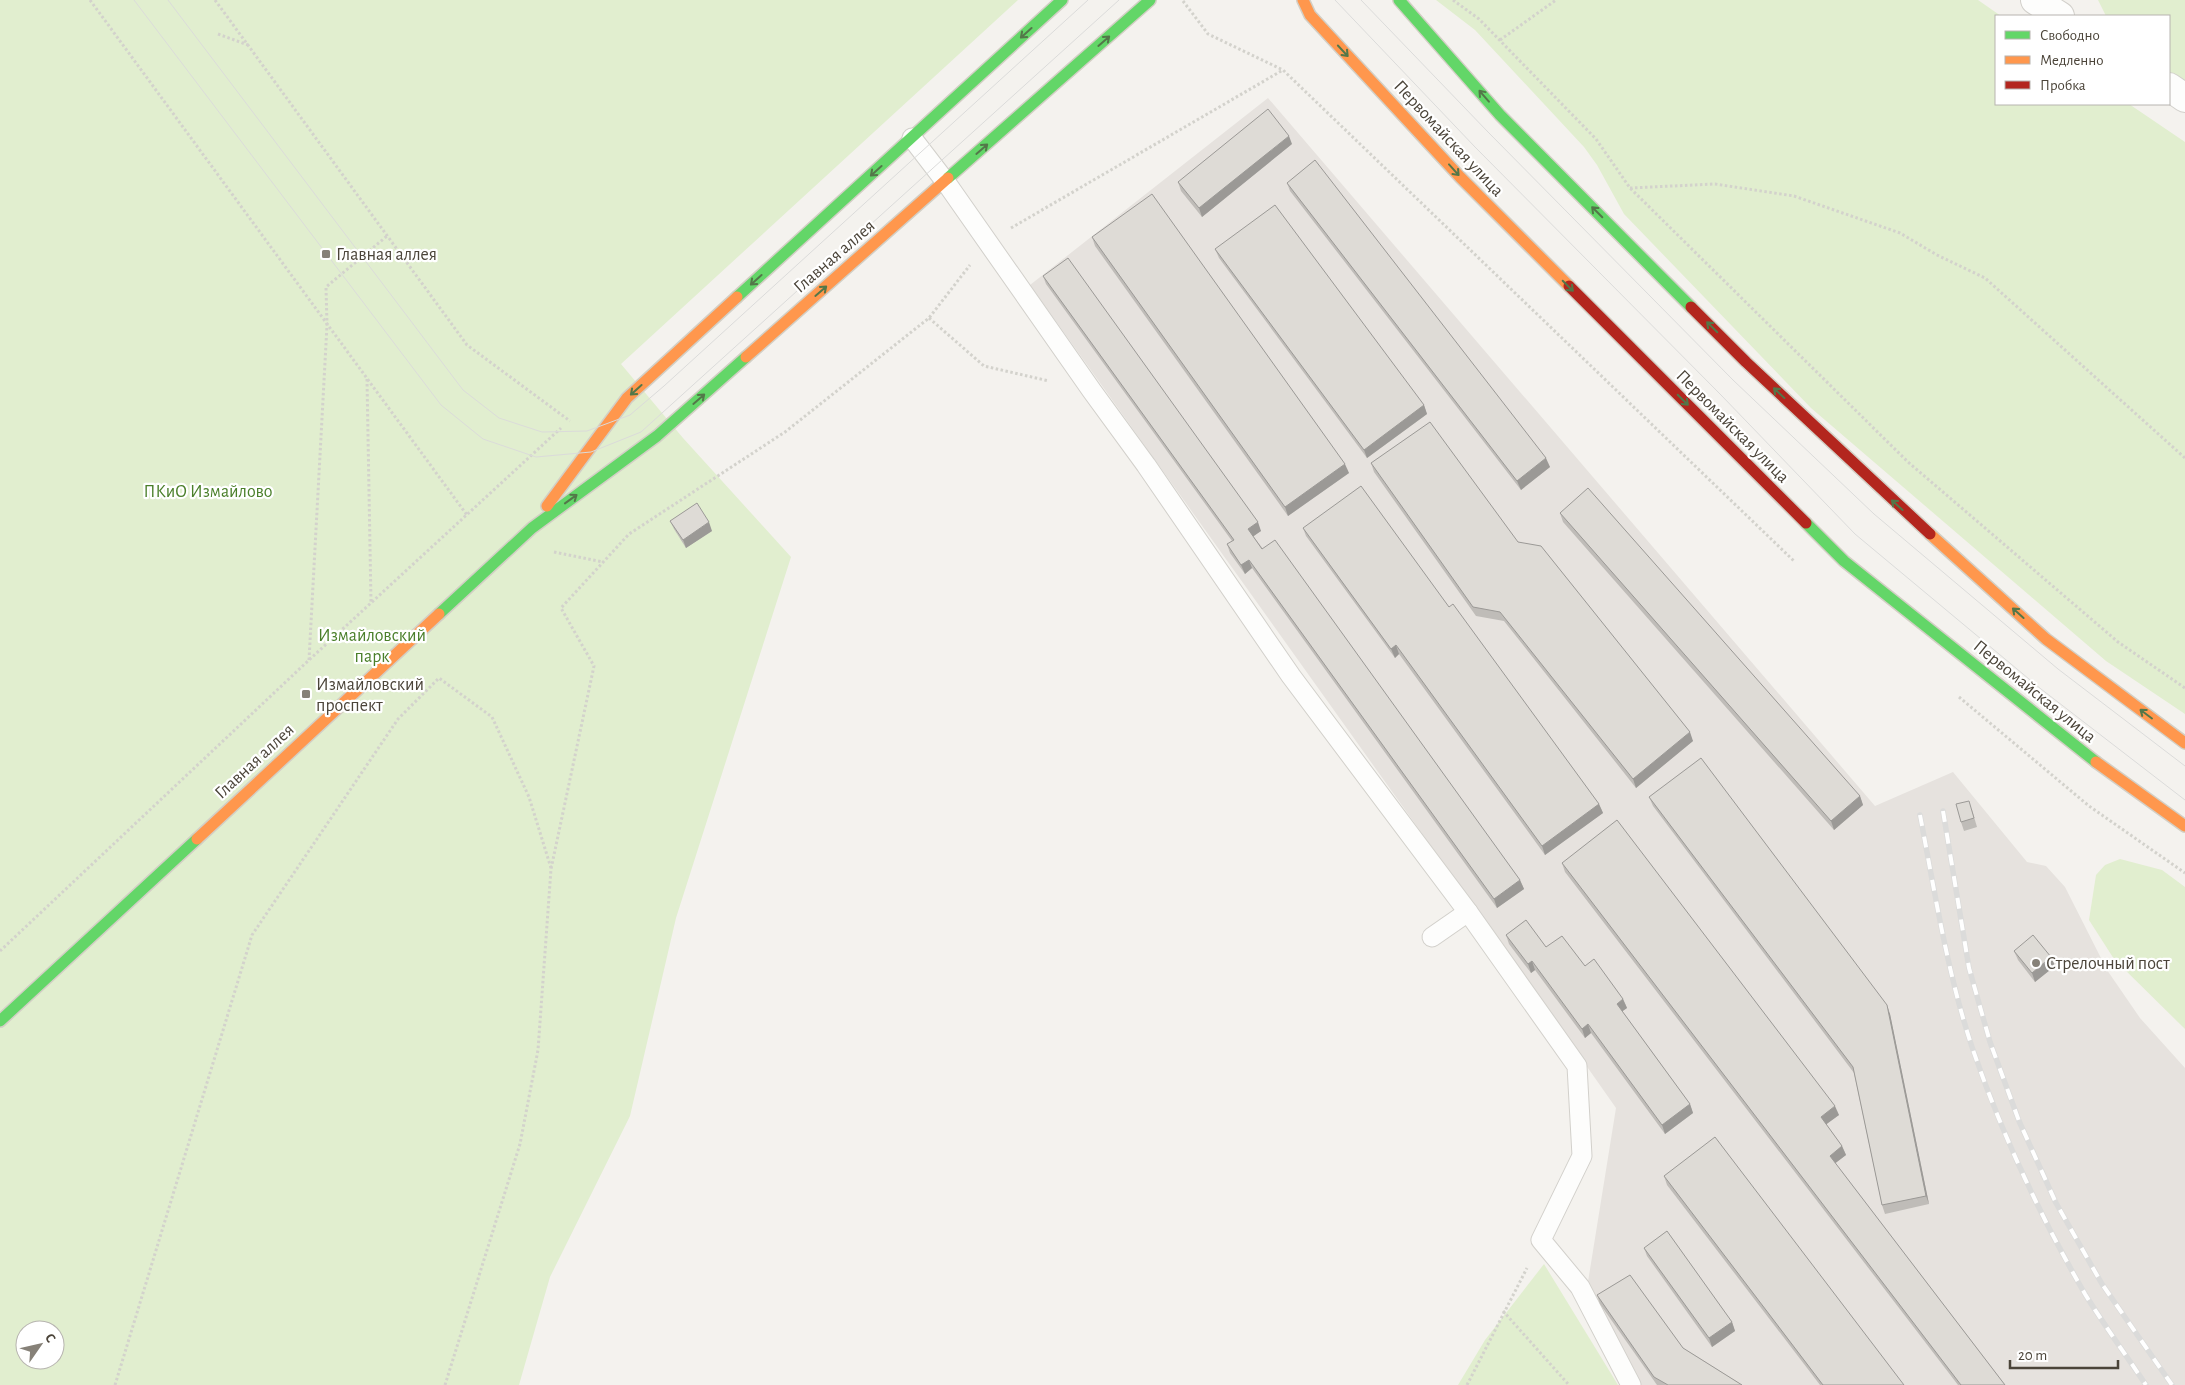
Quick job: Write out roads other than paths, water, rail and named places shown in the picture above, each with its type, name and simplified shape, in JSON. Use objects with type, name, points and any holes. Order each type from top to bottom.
[{"type":"main road","name":"Главная аллея","points":[[532,528],[627,398],[1062,0]]},
{"type":"main road","name":"Главная аллея","points":[[3,1013],[532,528],[658,436],[1150,0]]},
{"type":"main road","points":[[1290,0],[1310,15]]},
{"type":"main road","name":"Первомайская улица","points":[[1303,0],[1310,15],[1460,177],[1844,561],[2118,779],[2185,826]]},
{"type":"main road","points":[[1399,0],[1507,122],[1746,362],[1889,497],[2046,639],[2185,743]]},
{"type":"street","points":[[2035,0],[2058,15]]},
{"type":"street","points":[[2170,88],[2185,98]]},
{"type":"lane","points":[[912,138],[946,181],[1092,391],[1146,465],[1291,676],[1468,912],[1577,1066],[1582,1156],[1541,1240],[1580,1286],[1631,1385]]},
{"type":"lane","points":[[1432,937],[1468,912]]},
{"type":"tram line","points":[[134,0],[441,405],[483,439],[536,457],[591,452],[641,432],[1119,0]]},
{"type":"tram line","points":[[168,0],[463,390],[499,418],[542,432],[587,431],[630,415],[1088,0]]},
{"type":"tram line","points":[[1335,0],[1475,147],[1721,395],[1855,534],[2041,689],[2185,800]]},
{"type":"tram line","points":[[1361,0],[1488,132],[1733,380],[1874,514],[2058,669],[2185,766]]},
{"type":"railway","points":[[1943,811],[1969,968],[1990,1042],[2019,1121],[2056,1203],[2102,1284],[2172,1385]]},
{"type":"railway","points":[[1920,815],[1955,990],[1983,1079],[2022,1173],[2052,1234],[2092,1306],[2146,1385]]},
{"type":"place","name":"Главная аллея","points":[[326,254]]},
{"type":"place","name":"Измайловский проспект","points":[[306,694]]},
{"type":"place","name":"Стрелочный пост","points":[[2036,963]]},
{"type":"park label","name":"ПКиО Измайлово","points":[[208,491]]},
{"type":"park label","name":"Измайловский парк","points":[[372,645]]}]
